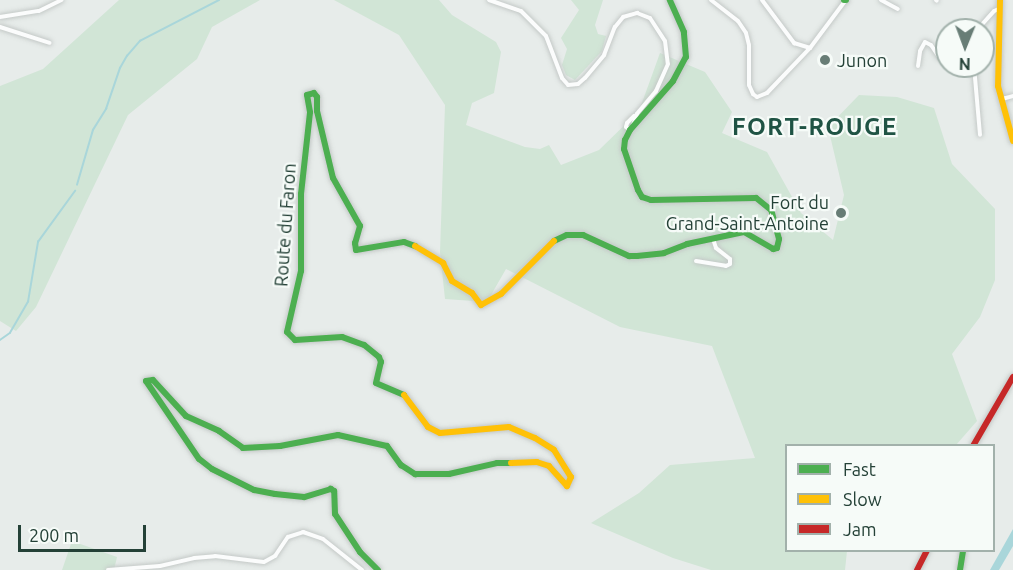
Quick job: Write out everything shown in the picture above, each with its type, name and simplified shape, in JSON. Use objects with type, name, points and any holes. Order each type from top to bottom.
[{"type":"street","points":[[0,17],[39,11],[62,0]]},
{"type":"street","points":[[489,0],[521,11],[546,36],[562,78],[568,85],[578,84],[604,55],[615,27],[623,16],[637,13],[650,18],[665,40],[668,64],[656,91],[627,123],[626,127],[632,128],[673,81],[686,57],[684,32],[670,0]]},
{"type":"street","points":[[711,0],[738,21],[746,33],[749,45],[749,85],[753,94],[762,96],[810,48],[845,0]]},
{"type":"street","points":[[762,0],[794,43],[810,48]]},
{"type":"street","points":[[881,0],[898,9]]},
{"type":"street","points":[[1000,0],[997,80],[1000,99],[1013,141]]},
{"type":"street","points":[[987,18],[994,10],[1000,8]]},
{"type":"street","points":[[0,27],[50,43]]},
{"type":"street","points":[[918,66],[920,51],[925,42],[935,52]]},
{"type":"street","points":[[975,78],[980,135]]},
{"type":"street","name":"Route du Faron","points":[[378,570],[360,552],[335,514],[334,491],[331,489],[304,497],[275,494],[254,490],[212,469],[199,459],[174,419],[146,381],[153,380],[186,416],[219,431],[243,448],[260,445],[280,446],[338,435],[387,447],[401,465],[415,474],[449,474],[497,463],[524,462],[544,463],[564,485],[567,486],[571,479],[549,445],[509,428],[450,434],[440,433],[428,427],[403,394],[379,387],[376,383],[381,362],[379,357],[364,345],[342,337],[295,340],[290,338],[287,332],[301,271],[301,194],[310,112],[308,94],[314,93],[317,97],[317,111],[337,188],[360,226],[355,243],[356,250],[404,242],[420,248],[443,263],[453,281],[472,293],[478,304],[484,305],[501,294],[550,242],[567,235],[583,235],[599,240],[629,256],[664,253],[713,238],[744,232],[773,249],[779,244],[771,210],[764,202],[756,198],[651,200],[642,197],[624,149],[632,128]]},
{"type":"street","points":[[1000,99],[1012,97]]},
{"type":"street","points":[[696,261],[726,266],[730,264],[730,259],[716,248],[713,238]]},
{"type":"street","points":[[974,444],[1013,377]]},
{"type":"street","points":[[108,570],[160,566],[215,556],[264,562],[275,556],[288,537],[303,532],[323,539],[362,570]]},
{"type":"street","points":[[917,570],[926,552]]},
{"type":"street","points":[[960,570],[963,552]]},
{"type":"green space","points":[[119,0],[260,0],[212,27],[197,59],[128,115],[36,307],[16,331],[0,321],[0,86],[43,69]]},
{"type":"green space","points":[[334,0],[439,0],[452,15],[496,42],[501,52],[494,93],[472,103],[466,125],[525,147],[540,149],[549,145],[561,165],[599,150],[639,111],[660,53],[705,72],[732,112],[722,133],[767,152],[801,213],[833,240],[844,195],[828,127],[859,95],[897,97],[934,108],[952,164],[995,209],[995,280],[980,317],[952,354],[977,421],[957,444],[785,444],[785,552],[847,552],[845,570],[711,570],[673,558],[591,523],[639,493],[670,465],[755,458],[712,346],[620,327],[506,269],[487,302],[445,299],[440,252],[445,105],[399,35]]},
{"type":"green space","points":[[571,0],[603,0],[595,25],[598,34],[606,36],[602,51],[575,80],[566,75],[562,65],[567,49],[561,38],[579,10]]},
{"type":"green space","points":[[72,541],[117,557],[114,570],[62,570]]},
{"type":"water","points":[[1013,529],[1013,546],[999,570],[990,570]]},
{"type":"waterway","points":[[77,185],[93,130],[106,109],[120,68],[127,56],[140,41],[219,0]]},
{"type":"waterway","points":[[0,340],[10,333],[28,302],[38,242],[75,191]]},
{"type":"traffic: fast","points":[[554,241],[567,235],[583,235],[629,256],[637,256],[664,253],[687,244],[744,232],[773,249],[777,248],[779,239],[771,210],[756,198],[651,200],[642,197],[638,190],[624,149],[625,140],[630,130],[673,81],[686,57],[684,32],[670,0]]},
{"type":"traffic: fast","points":[[404,395],[376,383],[381,362],[379,357],[364,345],[342,337],[295,340],[287,332],[301,271],[301,194],[310,112],[307,95],[314,93],[317,97],[317,111],[333,178],[360,226],[355,243],[356,250],[404,242],[415,246]]},
{"type":"traffic: fast","points":[[378,570],[360,552],[335,514],[334,491],[331,489],[304,497],[275,494],[254,490],[212,469],[199,459],[146,381],[153,380],[186,416],[219,431],[243,448],[280,446],[338,435],[387,446],[401,465],[415,474],[449,474],[497,463],[511,463]]},
{"type":"traffic: fast","points":[[960,570],[963,552]]},
{"type":"traffic: slow","points":[[1000,0],[998,86],[1013,141]]},
{"type":"traffic: slow","points":[[415,246],[443,263],[452,281],[472,293],[481,305],[501,294],[554,241]]},
{"type":"traffic: slow","points":[[404,395],[428,427],[440,433],[509,427],[535,438],[554,450],[571,477],[567,486],[549,466],[537,462],[511,463]]},
{"type":"traffic: jam","points":[[974,444],[1013,377]]},
{"type":"traffic: jam","points":[[917,570],[926,552]]},
{"type":"place","name":"Junon","points":[[825,60]]},
{"type":"place","name":"Fort du Grand-Saint-Antoine","points":[[841,213]]},
{"type":"district","name":"FORT-ROUGE","points":[[815,127]]}]
